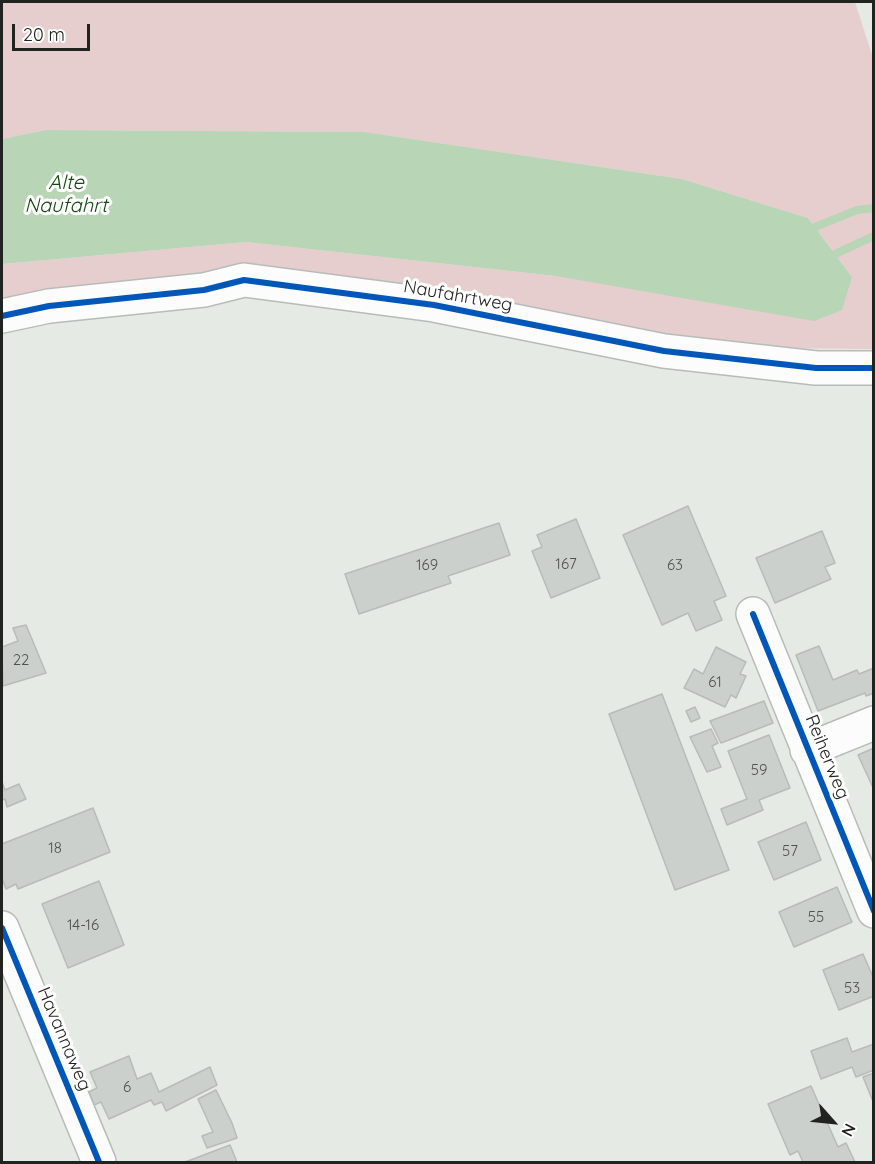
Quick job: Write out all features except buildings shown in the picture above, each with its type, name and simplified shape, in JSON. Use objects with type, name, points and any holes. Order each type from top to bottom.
[{"type":"street","name":"Naufahrtweg","points":[[2,316],[49,306],[204,290],[244,280],[434,305],[664,351],[816,368],[873,368]]},
{"type":"street","name":"Reiherweg","points":[[753,614],[873,911]]},
{"type":"street","name":"Reiherweg","points":[[807,750],[873,723]]},
{"type":"street","name":"Havannaweg","points":[[2,928],[99,1162]]},
{"type":"shaded area","points":[[2,2],[855,2],[873,58],[873,349],[750,348],[523,309],[412,287],[2,309],[2,264],[246,242],[556,276],[852,277],[808,218],[682,179],[363,132],[46,130],[2,139]]},
{"type":"water","name":"Alte Naufahrt","points":[[46,130],[364,132],[682,179],[808,218],[852,277],[842,310],[814,321],[556,276],[246,242],[2,264],[2,139]]},
{"type":"waterway","points":[[815,227],[857,210],[874,208]]},
{"type":"waterway","points":[[835,254],[874,236]]},
{"type":"cycle path","points":[[2,316],[49,306],[204,290],[244,280],[434,305],[664,351],[816,368],[874,368]]},
{"type":"cycle path","points":[[753,614],[874,911]]},
{"type":"cycle path","points":[[2,928],[99,1162]]}]
